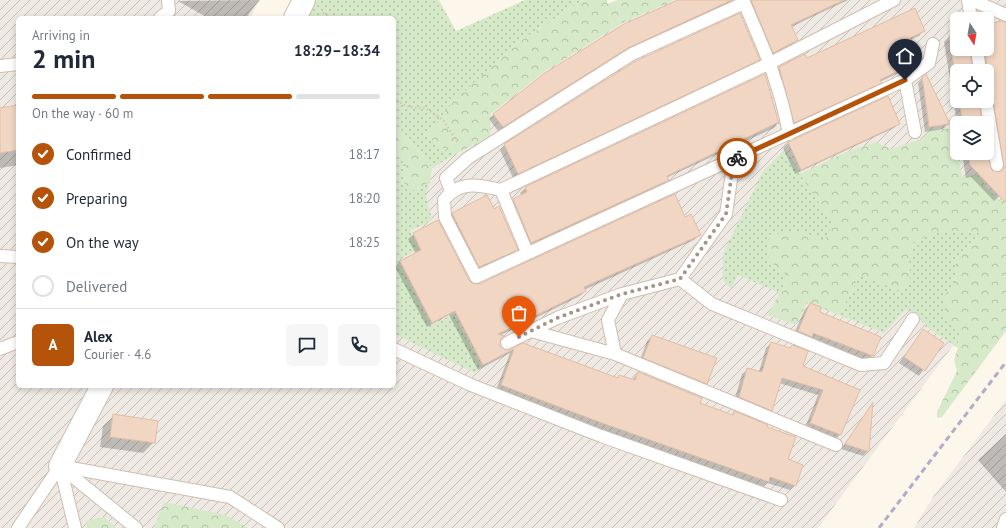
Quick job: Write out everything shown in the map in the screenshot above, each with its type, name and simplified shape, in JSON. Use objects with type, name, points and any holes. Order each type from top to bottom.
[{"type":"street","points":[[296,16],[304,0]]},
{"type":"street","points":[[60,466],[101,388]]},
{"type":"lane","points":[[163,16],[169,11],[168,0]]},
{"type":"lane","points":[[894,0],[770,64],[501,190],[474,184],[451,191],[444,200],[445,216],[476,276],[905,80],[929,63],[933,44]]},
{"type":"lane","points":[[968,0],[970,12]]},
{"type":"lane","points":[[972,0],[1006,15]]},
{"type":"lane","points":[[451,191],[446,178],[468,158],[632,54],[744,1],[770,64],[784,104],[789,134]]},
{"type":"lane","points":[[0,66],[16,64]]},
{"type":"lane","points":[[905,80],[915,132]]},
{"type":"lane","points":[[987,108],[997,165]]},
{"type":"lane","points":[[507,342],[557,318],[622,294],[680,279],[726,214],[734,159]]},
{"type":"lane","points":[[501,190],[527,252]]},
{"type":"lane","points":[[0,256],[16,257]]},
{"type":"lane","points":[[680,279],[712,304],[861,366],[884,363],[913,319]]},
{"type":"lane","points":[[615,354],[608,320],[622,294]]},
{"type":"lane","points":[[531,331],[615,354],[836,445]]},
{"type":"lane","points":[[0,349],[16,343]]},
{"type":"lane","points":[[396,350],[471,385],[601,436],[781,500]]},
{"type":"lane","points":[[18,528],[60,466]]},
{"type":"lane","points":[[60,466],[74,528]]},
{"type":"lane","points":[[60,466],[136,528]]},
{"type":"lane","points":[[60,466],[230,497],[278,528]]},
{"type":"lane","points":[[1002,528],[1006,519]]},
{"type":"path","points":[[396,99],[404,105],[414,108],[425,108],[443,120],[468,158]]},
{"type":"shaded area","points":[[0,0],[260,0],[251,16],[16,16],[16,388],[396,388],[396,170],[543,71],[623,20],[671,0],[1006,0],[1006,274],[818,528],[0,528]]},
{"type":"shaded area","points":[[1006,400],[1006,528],[914,528],[933,497]]},
{"type":"green space","points":[[316,0],[439,0],[456,31],[525,0],[583,0],[516,44],[426,136],[454,155],[432,168],[400,129],[396,132],[396,16],[308,16]]},
{"type":"green space","points":[[583,0],[607,0],[607,4],[618,0],[675,0],[624,22],[547,70],[491,113],[490,136],[454,155],[426,136],[454,101],[516,44]]},
{"type":"green space","points":[[950,128],[950,160],[959,160],[962,176],[980,175],[986,187],[1000,201],[1006,195],[1006,331],[942,417],[937,418],[937,412],[957,371],[954,360],[958,348],[960,328],[946,321],[943,298],[958,277],[955,260],[980,233],[940,231],[913,242],[909,263],[911,283],[901,291],[860,275],[839,315],[807,302],[796,325],[768,315],[788,276],[768,260],[768,235],[797,231],[825,240],[833,224],[800,174],[846,152],[876,142],[891,149],[922,139],[930,130]]},
{"type":"green space","points":[[400,129],[432,168],[430,181],[415,191],[403,182],[403,161],[396,151],[396,132]]},
{"type":"green space","points":[[785,149],[834,224],[825,240],[797,231],[788,276],[780,293],[738,275],[731,289],[723,280],[723,254],[763,171]]},
{"type":"green space","points":[[396,151],[403,161],[415,191],[430,181],[426,196],[432,220],[410,231],[419,249],[398,260],[431,325],[454,314],[481,366],[475,373],[396,335]]},
{"type":"green space","points":[[940,231],[980,233],[955,260],[958,277],[943,298],[960,327],[958,348],[925,326],[916,313],[905,310],[884,333],[839,315],[860,275],[901,291],[910,283],[909,263],[913,242]]},
{"type":"green space","points":[[164,502],[226,515],[248,528],[154,528]]},
{"type":"green space","points":[[104,517],[116,528],[88,528],[86,521]]},
{"type":"building","points":[[678,0],[732,0],[628,48],[503,127],[493,114],[545,73],[624,24]]},
{"type":"building","points":[[751,0],[844,0],[791,25],[798,40],[773,53]]},
{"type":"building","points":[[915,8],[925,31],[910,38],[920,60],[880,80],[882,83],[794,123],[779,67],[805,54],[807,58]]},
{"type":"building","points":[[740,13],[760,60],[518,174],[504,144],[636,61]]},
{"type":"building","points":[[1006,22],[1006,203],[970,165],[969,160],[989,160],[992,170],[999,172],[1004,168],[994,106],[994,64],[986,64],[986,56],[994,56],[994,23]]},
{"type":"building","points":[[952,56],[971,56],[971,64],[953,64]]},
{"type":"building","points":[[765,74],[779,122],[667,176],[669,180],[531,243],[513,199],[527,192],[525,187]]},
{"type":"building","points":[[926,74],[950,124],[929,127],[922,77]]},
{"type":"building","points":[[888,96],[900,124],[801,170],[788,142]]},
{"type":"building","points":[[16,105],[16,150],[0,153],[0,108]]},
{"type":"building","points":[[960,108],[980,108],[981,116],[962,116]]},
{"type":"building","points":[[675,194],[685,217],[691,214],[701,235],[584,287],[586,291],[498,334],[504,336],[501,339],[500,346],[507,350],[523,343],[618,378],[619,375],[635,380],[638,372],[702,398],[700,403],[733,415],[734,411],[768,425],[767,427],[796,437],[788,459],[803,465],[796,486],[770,477],[769,482],[602,423],[501,385],[514,349],[483,365],[455,311],[432,323],[400,261],[421,250],[413,233],[438,220],[469,280],[472,283],[479,284]]},
{"type":"building","points":[[487,195],[494,209],[499,206],[518,250],[479,267],[452,213]]},
{"type":"building","points":[[810,303],[821,307],[820,312],[881,337],[873,356],[813,333],[812,337],[798,331]]},
{"type":"building","points":[[923,329],[944,343],[925,371],[904,357]]},
{"type":"building","points":[[652,335],[717,358],[707,384],[643,358]]},
{"type":"building","points":[[771,342],[790,348],[792,345],[808,351],[803,366],[860,390],[841,435],[810,423],[823,390],[782,378],[772,411],[739,397],[747,368],[762,372]]},
{"type":"building","points":[[873,402],[869,452],[845,444]]},
{"type":"building","points":[[113,414],[158,421],[155,443],[110,437]]},
{"type":"railway","points":[[879,528],[1006,362]]},
{"type":"way so far","points":[[519,337],[557,318],[622,294],[680,279],[726,214],[734,159],[737,158]]},
{"type":"route","points":[[737,158],[905,80]]}]
